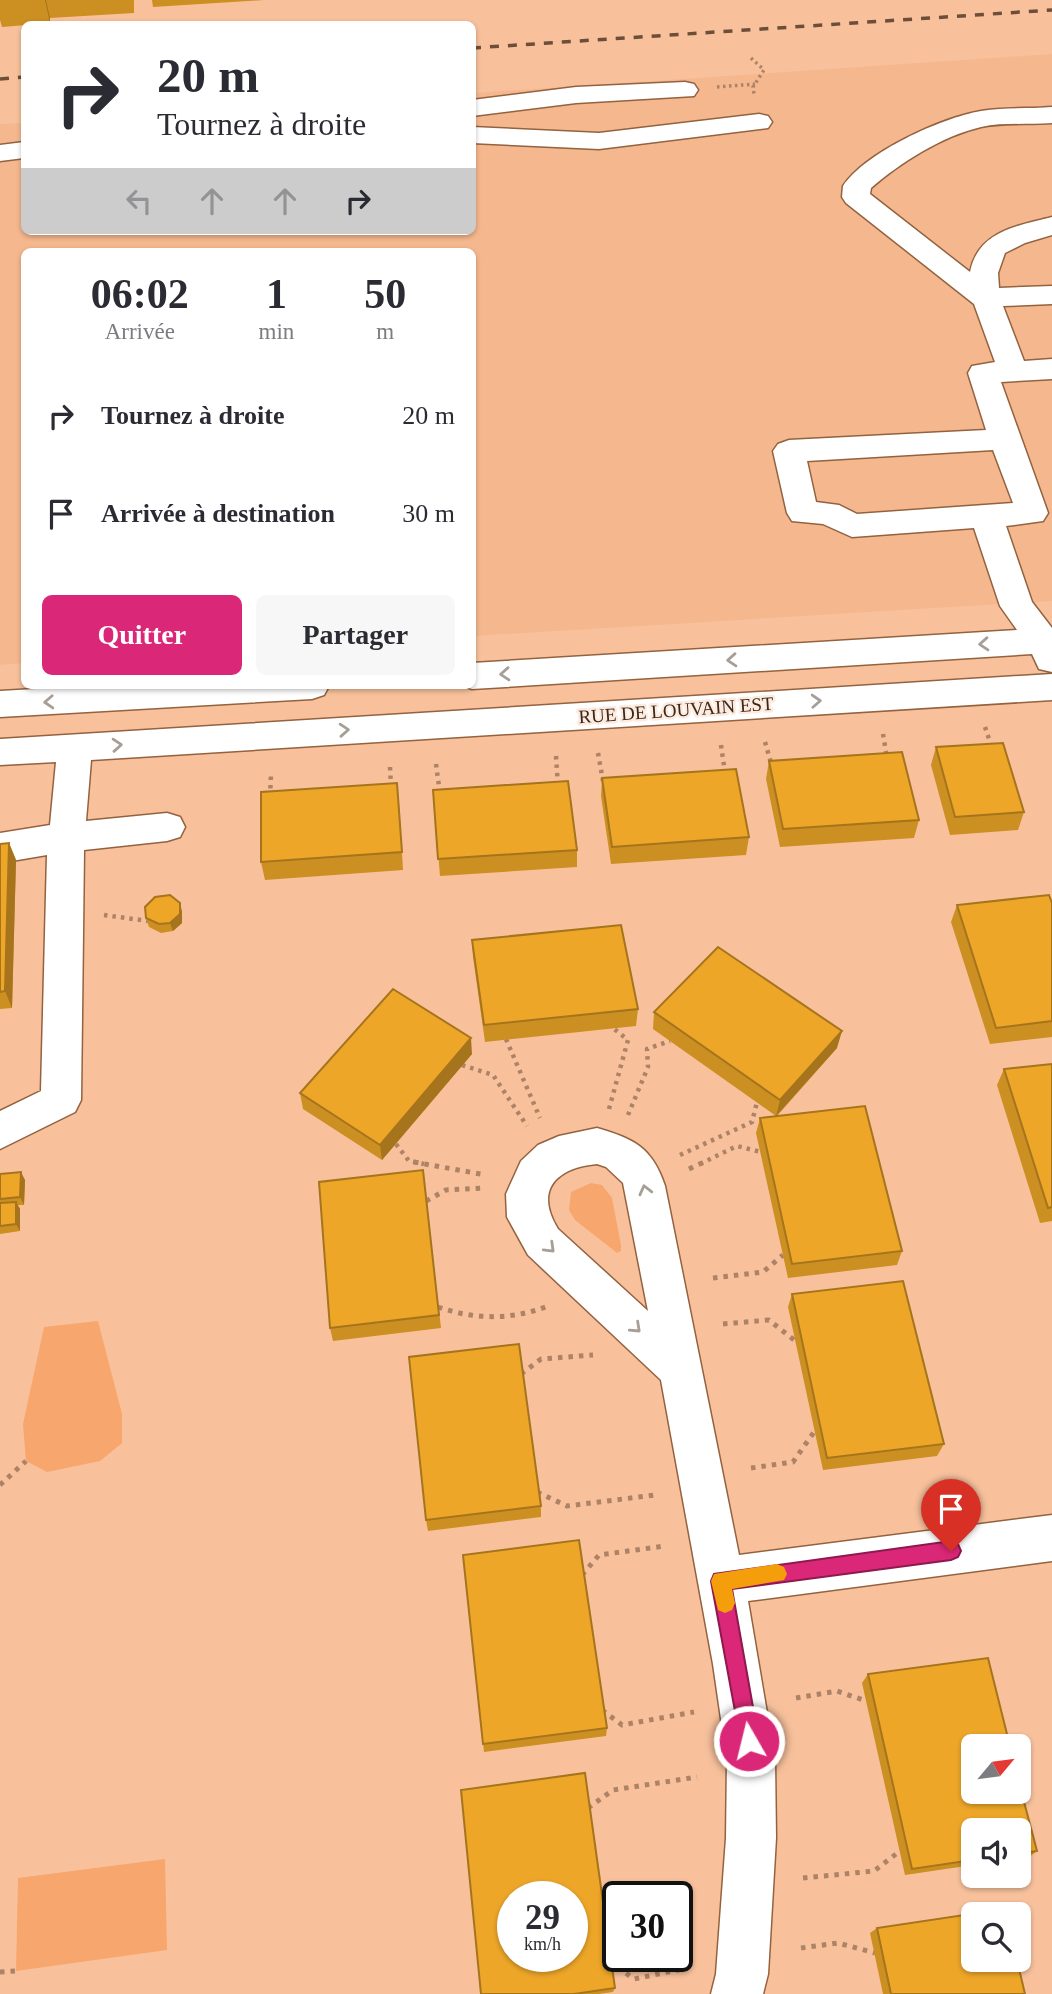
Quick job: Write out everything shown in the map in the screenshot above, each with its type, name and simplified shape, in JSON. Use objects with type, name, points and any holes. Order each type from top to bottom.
[{"type":"street","points":[[476,108],[576,95],[685,90]]},
{"type":"street","points":[[1052,115],[982,119],[955,126],[869,174],[857,186],[856,197],[985,299],[1052,295]]},
{"type":"street","points":[[476,135],[599,141],[759,122]]},
{"type":"street","points":[[0,153],[21,150]]},
{"type":"street","points":[[1013,371],[985,299],[986,260],[994,248],[1010,238],[1052,226]]},
{"type":"street","points":[[1005,439],[789,451],[803,513],[828,513],[852,526],[1032,513],[983,373],[1052,369]]},
{"type":"street","points":[[986,516],[1017,606],[1049,648]]},
{"type":"street","points":[[476,676],[1049,648]]},
{"type":"street","name":"RUE DE LOUVAIN EST","points":[[0,752],[1052,687]]},
{"type":"street","points":[[0,705],[255,689]]},
{"type":"street","points":[[300,733],[303,689]]},
{"type":"street","points":[[0,1130],[61,1100],[68,831],[75,747]]},
{"type":"street","points":[[0,831],[167,827]]},
{"type":"street","points":[[0,848],[68,831]]},
{"type":"street","points":[[679,1368],[534,1233],[525,1213],[525,1191],[535,1172],[552,1158],[572,1148],[596,1146],[618,1153],[636,1167],[651,1216],[721,1581],[751,1760],[751,1838],[741,1987]]},
{"type":"street","points":[[721,1581],[1052,1538]]},
{"type":"path","points":[[751,58],[764,70],[753,87],[759,122]]},
{"type":"path","points":[[985,727],[992,748],[990,755]]},
{"type":"path","points":[[883,734],[887,757],[884,764]]},
{"type":"path","points":[[765,742],[775,771]]},
{"type":"path","points":[[721,745],[726,774],[721,781]]},
{"type":"path","points":[[598,753],[602,780],[609,788]]},
{"type":"path","points":[[555,792],[560,783],[556,756]]},
{"type":"path","points":[[436,764],[438,792],[443,799]]},
{"type":"path","points":[[387,795],[391,788],[390,767]]},
{"type":"path","points":[[271,774],[270,796],[274,803]]},
{"type":"path","points":[[98,914],[148,921]]},
{"type":"path","points":[[609,1110],[628,1040],[613,1028]]},
{"type":"path","points":[[506,1039],[540,1118]]},
{"type":"path","points":[[628,1115],[648,1067],[647,1049],[670,1041]]},
{"type":"path","points":[[462,1065],[493,1075],[527,1126]]},
{"type":"path","points":[[680,1155],[752,1122],[757,1102]]},
{"type":"path","points":[[396,1144],[409,1161],[486,1175]]},
{"type":"path","points":[[689,1169],[737,1146],[761,1152]]},
{"type":"path","points":[[426,1200],[446,1190],[484,1188]]},
{"type":"path","points":[[713,1278],[763,1272],[783,1255]]},
{"type":"path","points":[[438,1307],[461,1317],[530,1314],[548,1306]]},
{"type":"path","points":[[723,1324],[769,1320],[794,1340]]},
{"type":"path","points":[[521,1374],[541,1359],[593,1355]]},
{"type":"path","points":[[751,1468],[793,1461],[814,1432]]},
{"type":"path","points":[[0,1485],[26,1461]]},
{"type":"path","points":[[537,1492],[567,1506],[655,1495]]},
{"type":"path","points":[[582,1575],[599,1555],[665,1546]]},
{"type":"path","points":[[796,1698],[837,1691],[866,1701]]},
{"type":"path","points":[[601,1709],[622,1725],[694,1712]]},
{"type":"path","points":[[588,1808],[612,1790],[697,1777]]},
{"type":"path","points":[[803,1878],[874,1871],[900,1851]]},
{"type":"path","points":[[801,1948],[838,1943],[875,1953]]},
{"type":"path","points":[[0,1972],[16,1971]]},
{"type":"path","points":[[624,1972],[634,1979],[668,1972]]},
{"type":"shaded area","points":[[1052,54],[1052,601],[476,636],[476,248],[21,248],[21,663],[0,665],[0,124],[21,123],[21,235],[476,235],[476,93]]},
{"type":"shaded area","points":[[591,1183],[602,1185],[612,1198],[621,1245],[621,1251],[617,1253],[575,1220],[569,1210],[571,1192]]},
{"type":"shaded area","points":[[98,1321],[122,1414],[122,1443],[100,1461],[47,1472],[26,1461],[23,1424],[44,1327]]},
{"type":"shaded area","points":[[165,1859],[167,1950],[16,1971],[18,1878]]},
{"type":"building","points":[[1003,743],[1024,812],[955,817],[936,747]]},
{"type":"building","points":[[902,752],[919,820],[783,829],[769,761]]},
{"type":"building","points":[[736,769],[749,837],[612,847],[602,778]]},
{"type":"building","points":[[568,781],[577,850],[438,859],[433,790]]},
{"type":"building","points":[[397,783],[402,852],[261,862],[261,792]]},
{"type":"building","points":[[9,843],[5,991],[0,992],[0,844]]},
{"type":"building","points":[[170,895],[180,903],[180,914],[170,923],[159,924],[146,918],[145,907],[155,897]]},
{"type":"building","points":[[1049,895],[1052,903],[1052,1021],[996,1028],[957,905]]},
{"type":"building","points":[[621,925],[638,1009],[484,1025],[472,940]]},
{"type":"building","points":[[718,947],[842,1031],[780,1100],[654,1012]]},
{"type":"building","points":[[393,989],[471,1038],[380,1145],[300,1093]]},
{"type":"building","points":[[1052,1064],[1052,1207],[1048,1208],[1004,1069]]},
{"type":"building","points":[[865,1106],[902,1251],[792,1264],[760,1118]]},
{"type":"building","points":[[423,1170],[439,1315],[330,1328],[319,1182]]},
{"type":"building","points":[[21,1172],[20,1197],[0,1199],[0,1174]]},
{"type":"building","points":[[16,1202],[16,1224],[0,1226],[0,1203]]},
{"type":"building","points":[[903,1281],[944,1444],[827,1458],[792,1294]]},
{"type":"building","points":[[519,1344],[541,1506],[426,1520],[409,1357]]},
{"type":"building","points":[[579,1540],[607,1728],[483,1744],[463,1555]]},
{"type":"building","points":[[988,1658],[1007,1734],[961,1734],[961,1804],[1025,1804],[1028,1818],[961,1818],[961,1862],[912,1869],[868,1674]]},
{"type":"building","points":[[585,1773],[602,1895],[602,1972],[613,1972],[615,1988],[574,1994],[481,1994],[461,1790]]},
{"type":"building","points":[[1031,1828],[1037,1851],[1031,1852]]},
{"type":"building","points":[[961,1915],[961,1972],[1020,1972],[1025,1994],[891,1994],[877,1928]]},
{"type":"railway","points":[[476,48],[1052,10]]},
{"type":"railway","points":[[0,79],[21,77]]},
{"type":"slow traffic","points":[[725,1603],[721,1581],[777,1574]]},
{"type":"route","points":[[749,1741],[721,1581],[951,1551]]}]
